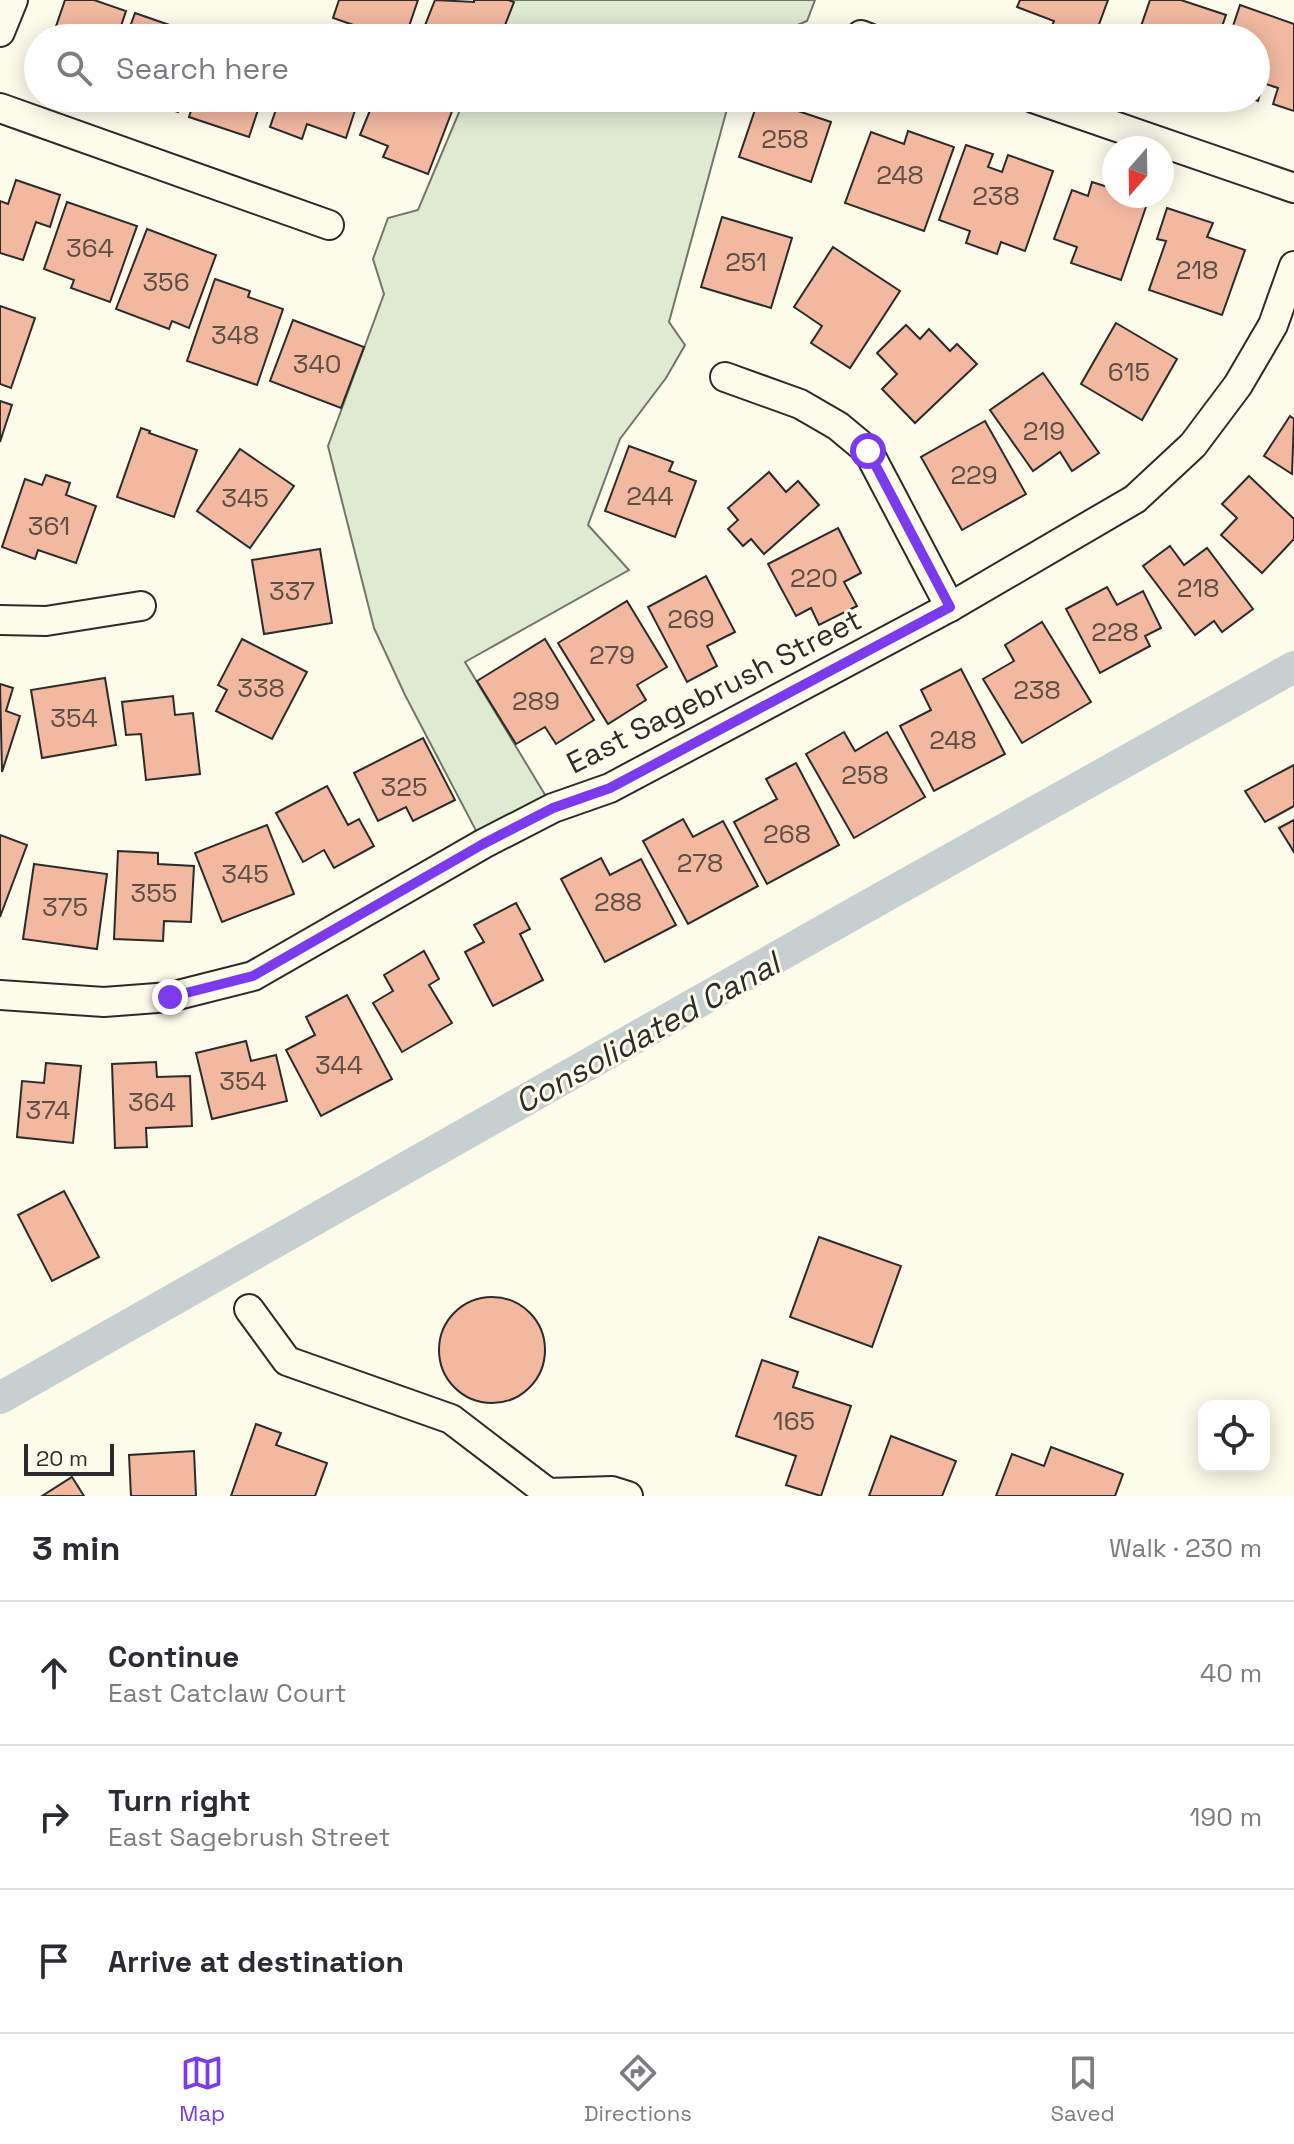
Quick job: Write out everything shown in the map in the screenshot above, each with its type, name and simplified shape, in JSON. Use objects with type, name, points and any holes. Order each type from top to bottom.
[{"type":"street","points":[[0,32],[13,0]]},
{"type":"street","points":[[0,108],[329,225]]},
{"type":"street","points":[[1074,112],[1294,188]]},
{"type":"street","name":"East Sagebrush Street","points":[[0,995],[104,1002],[170,997],[253,976],[483,844],[553,808],[610,788],[950,607],[1135,499],[1193,445],[1238,385],[1273,325],[1294,266]]},
{"type":"street","points":[[725,377],[800,404],[838,426],[868,451],[950,607]]},
{"type":"street","points":[[0,620],[46,621],[141,606]]},
{"type":"street","points":[[249,1309],[287,1361],[451,1419],[548,1493],[612,1491],[628,1496]]},
{"type":"green space","points":[[507,0],[815,0],[807,21],[800,24],[497,24]]},
{"type":"green space","points":[[459,112],[726,112],[669,322],[685,345],[666,378],[620,439],[588,525],[629,570],[465,662],[553,808],[483,844],[405,695],[374,628],[328,446],[384,294],[373,259],[388,218],[418,210]]},
{"type":"building","points":[[65,0],[94,0],[126,11],[122,24],[57,24]]},
{"type":"building","points":[[339,0],[418,0],[410,24],[350,24],[333,18]]},
{"type":"building","points":[[435,0],[514,2],[505,24],[426,24]]},
{"type":"building","points":[[1020,0],[1108,0],[1099,24],[1053,24],[1054,21],[1017,7]]},
{"type":"building","points":[[1150,0],[1181,0],[1226,15],[1223,24],[1142,24]]},
{"type":"building","points":[[1240,5],[1294,24],[1294,111],[1273,104],[1278,88],[1270,85],[1270,24],[1234,24]]},
{"type":"building","points":[[135,13],[167,24],[131,24]]},
{"type":"building","points":[[191,112],[257,112],[249,137],[189,117]]},
{"type":"building","points":[[275,112],[354,112],[346,138],[307,124],[302,139],[270,127]]},
{"type":"building","points":[[369,112],[452,112],[428,174],[383,157],[388,146],[360,135]]},
{"type":"building","points":[[754,112],[801,112],[831,122],[811,182],[739,157]]},
{"type":"building","points":[[908,131],[954,147],[924,231],[845,203],[871,132],[904,144]]},
{"type":"building","points":[[966,145],[993,154],[988,167],[1002,172],[1008,155],[1053,171],[1025,251],[1001,242],[997,254],[966,243],[970,231],[939,220]]},
{"type":"building","points":[[16,180],[60,195],[50,227],[36,222],[23,260],[0,253],[0,201],[8,204]]},
{"type":"building","points":[[1092,182],[1102,185],[1102,208],[1146,208],[1121,280],[1071,263],[1077,247],[1054,239],[1072,190],[1088,196]]},
{"type":"building","points":[[67,202],[137,226],[110,302],[71,288],[74,280],[44,269]]},
{"type":"building","points":[[1167,208],[1213,223],[1207,237],[1245,250],[1222,315],[1149,290],[1166,241],[1157,239]]},
{"type":"building","points":[[722,217],[792,238],[771,308],[701,287]]},
{"type":"building","points":[[147,229],[216,255],[189,328],[172,321],[169,329],[116,309]]},
{"type":"building","points":[[833,247],[900,291],[850,368],[811,343],[822,326],[794,307]]},
{"type":"building","points":[[215,279],[250,291],[248,297],[283,309],[257,385],[187,361]]},
{"type":"building","points":[[0,306],[35,318],[11,388],[0,384]]},
{"type":"building","points":[[293,320],[364,347],[341,408],[270,381]]},
{"type":"building","points":[[1116,323],[1177,359],[1142,420],[1081,384]]},
{"type":"building","points":[[906,325],[920,339],[929,329],[950,351],[957,344],[977,364],[915,423],[882,389],[897,374],[877,353]]},
{"type":"building","points":[[1043,373],[1099,453],[1072,471],[1060,452],[1033,471],[990,410]]},
{"type":"building","points":[[0,401],[12,405],[0,442]]},
{"type":"building","points":[[1290,416],[1294,419],[1292,474],[1264,456]]},
{"type":"building","points":[[985,421],[1026,494],[962,530],[921,457]]},
{"type":"building","points":[[141,428],[197,450],[174,517],[117,497]]},
{"type":"building","points":[[629,446],[673,462],[669,471],[696,481],[675,537],[605,511]]},
{"type":"building","points":[[240,449],[294,486],[250,548],[197,511]]},
{"type":"building","points":[[769,472],[786,492],[798,481],[819,505],[764,554],[751,539],[743,546],[728,529],[738,520],[728,508]]},
{"type":"building","points":[[46,475],[70,483],[66,495],[96,506],[76,563],[38,550],[35,559],[2,547],[25,479],[42,485]]},
{"type":"building","points":[[1249,476],[1294,519],[1294,539],[1262,573],[1221,535],[1237,518],[1222,504]]},
{"type":"building","points":[[838,528],[861,573],[844,582],[857,606],[819,625],[811,608],[796,616],[768,564]]},
{"type":"building","points":[[1170,546],[1184,565],[1207,548],[1253,609],[1222,632],[1214,621],[1195,635],[1143,566]]},
{"type":"building","points":[[320,549],[332,623],[264,634],[252,560]]},
{"type":"building","points":[[706,576],[735,632],[707,646],[717,666],[687,682],[648,607]]},
{"type":"building","points":[[1107,587],[1117,605],[1143,591],[1161,628],[1145,636],[1150,646],[1100,673],[1066,609]]},
{"type":"building","points":[[627,601],[667,667],[637,685],[646,700],[608,724],[558,643]]},
{"type":"building","points":[[1042,622],[1091,702],[1022,743],[983,679],[1014,661],[1005,645]]},
{"type":"building","points":[[242,639],[307,672],[272,739],[216,711],[227,690],[218,685]]},
{"type":"building","points":[[545,639],[594,720],[556,744],[545,727],[516,744],[477,681]]},
{"type":"building","points":[[961,669],[1005,754],[934,791],[900,726],[931,710],[921,690]]},
{"type":"building","points":[[105,678],[116,745],[42,758],[31,690]]},
{"type":"building","points":[[0,684],[13,688],[6,711],[20,716],[2,772]]},
{"type":"building","points":[[173,696],[175,715],[193,713],[200,774],[146,780],[141,734],[126,735],[122,702]]},
{"type":"building","points":[[844,732],[855,751],[887,732],[925,797],[854,838],[806,754]]},
{"type":"building","points":[[423,738],[455,800],[413,821],[406,807],[378,821],[354,773]]},
{"type":"building","points":[[796,763],[839,845],[767,884],[734,822],[777,799],[766,779]]},
{"type":"building","points":[[1294,765],[1294,806],[1265,822],[1245,791]]},
{"type":"building","points":[[327,786],[348,825],[359,819],[374,846],[334,868],[324,850],[303,862],[276,813]]},
{"type":"building","points":[[683,819],[693,837],[723,821],[758,886],[688,924],[643,841]]},
{"type":"building","points":[[1294,820],[1294,852],[1279,828]]},
{"type":"building","points":[[267,825],[294,894],[222,922],[195,853]]},
{"type":"building","points":[[0,835],[27,845],[0,917]]},
{"type":"building","points":[[118,851],[158,853],[158,864],[194,866],[191,922],[164,921],[163,941],[114,939]]},
{"type":"building","points":[[601,858],[610,875],[641,859],[676,925],[605,962],[561,879]]},
{"type":"building","points":[[34,864],[107,874],[97,949],[23,939]]},
{"type":"building","points":[[516,903],[530,929],[520,934],[543,980],[493,1006],[465,952],[484,942],[474,925]]},
{"type":"building","points":[[424,951],[439,979],[429,985],[452,1023],[402,1052],[373,1003],[393,991],[384,975]]},
{"type":"building","points":[[347,995],[392,1079],[321,1116],[286,1050],[315,1035],[306,1017]]},
{"type":"building","points":[[246,1041],[251,1061],[276,1055],[287,1101],[212,1119],[196,1053]]},
{"type":"building","points":[[156,1062],[157,1077],[190,1076],[192,1126],[146,1128],[147,1147],[115,1148],[112,1064]]},
{"type":"building","points":[[46,1063],[81,1066],[73,1143],[17,1137],[22,1081],[44,1083]]},
{"type":"building","points":[[64,1191],[99,1257],[52,1281],[18,1215]]},
{"type":"building","points":[[819,1237],[901,1266],[872,1347],[790,1317]]},
{"type":"building","points":[[492,1297],[512,1301],[529,1313],[541,1330],[545,1350],[541,1370],[529,1387],[512,1399],[492,1403],[472,1399],[455,1387],[443,1370],[439,1350],[443,1330],[455,1313],[472,1301]]},
{"type":"building","points":[[762,1360],[798,1372],[793,1387],[851,1406],[821,1496],[786,1485],[796,1456],[736,1436]]},
{"type":"building","points":[[256,1424],[281,1433],[276,1445],[327,1463],[315,1496],[231,1496]]},
{"type":"building","points":[[891,1436],[956,1461],[942,1496],[869,1496]]},
{"type":"building","points":[[1051,1447],[1123,1474],[1115,1496],[996,1496],[1012,1454],[1044,1466]]},
{"type":"building","points":[[194,1451],[196,1496],[131,1496],[129,1455]]},
{"type":"building","points":[[72,1477],[84,1496],[42,1496]]},
{"type":"waterway","name":"Consolidated Canal","points":[[0,1398],[1294,667]]},
{"type":"route","points":[[170,997],[253,976],[483,844],[553,808],[610,788],[950,607],[868,451]]}]
